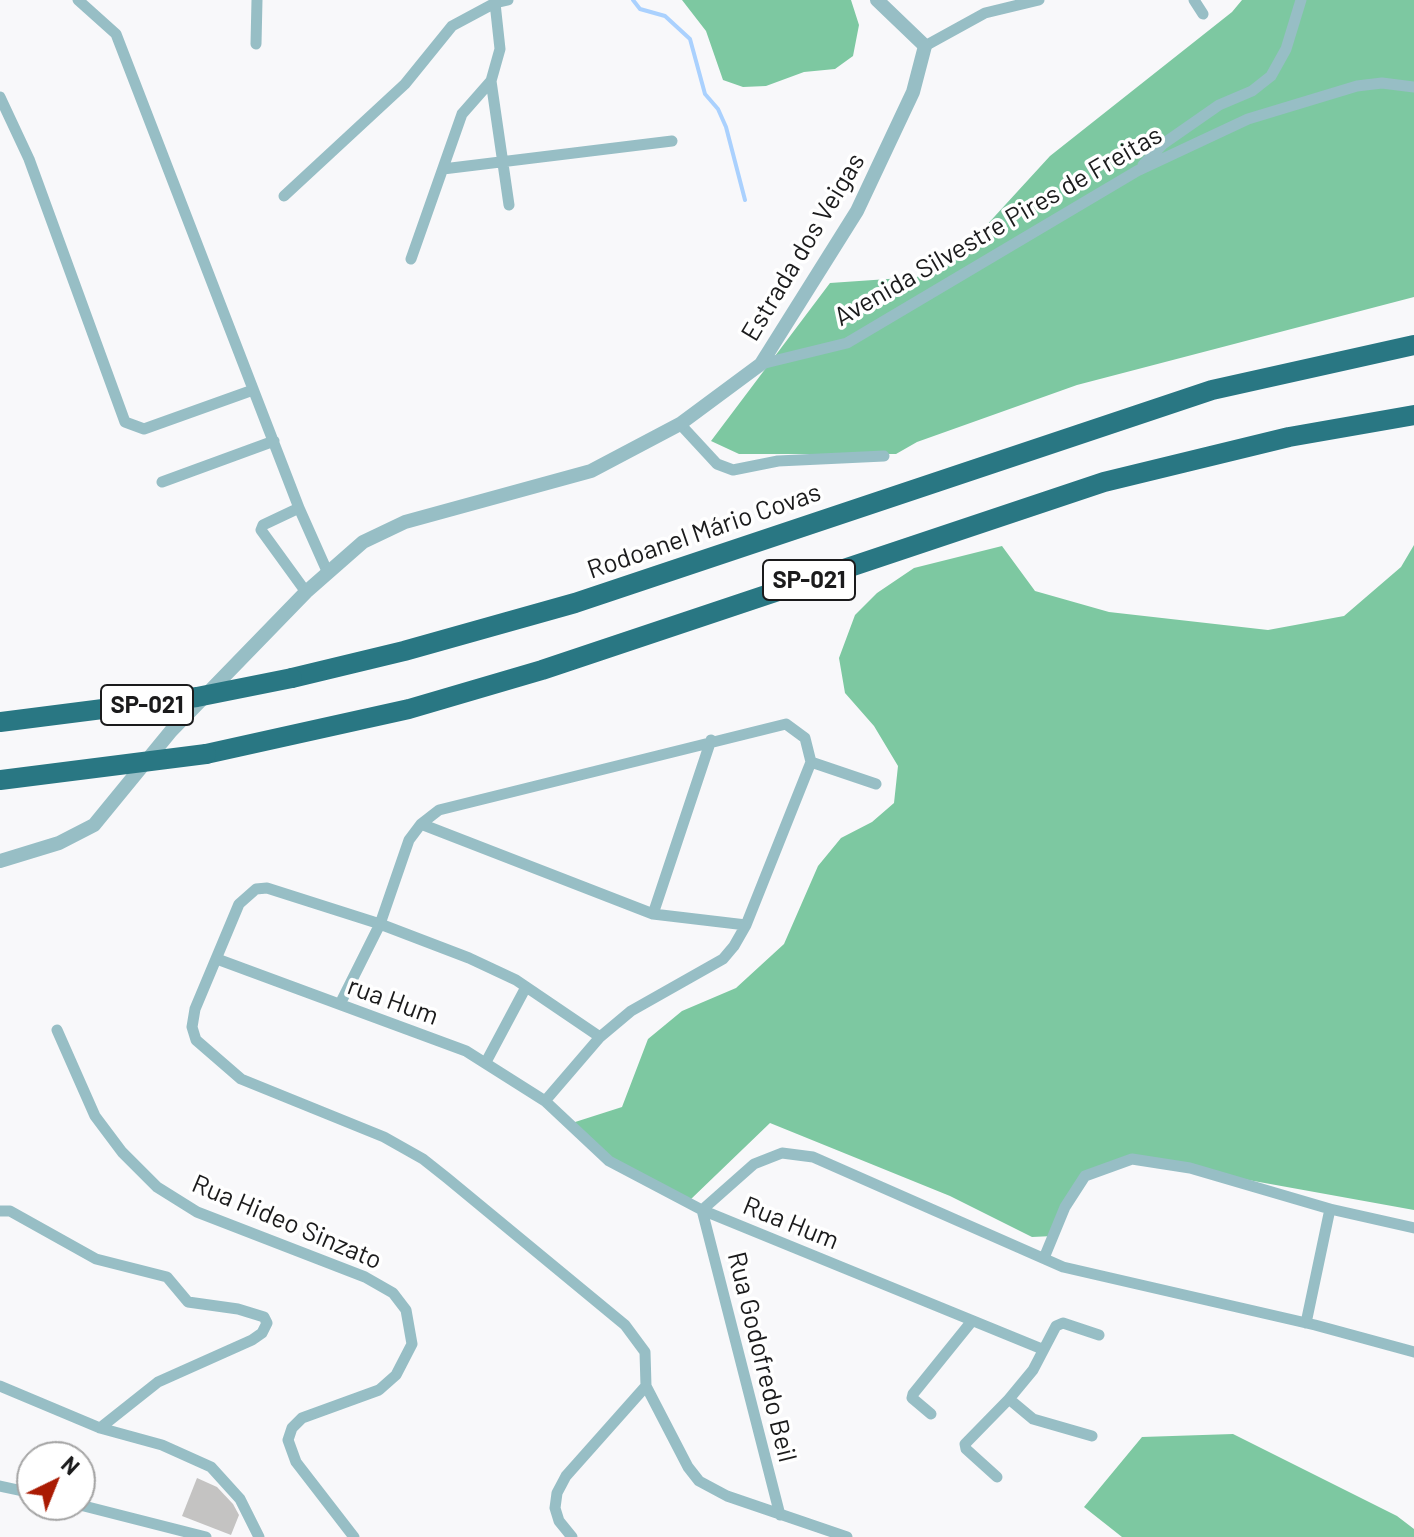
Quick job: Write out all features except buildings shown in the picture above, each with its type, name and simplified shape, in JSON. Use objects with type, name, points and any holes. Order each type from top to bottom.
[{"type":"highway","name":"Rodoanel Mário Covas","points":[[0,722],[197,697],[404,651],[575,603],[1212,390],[1414,345]]},
{"type":"highway","name":"SP-021","points":[[0,780],[206,754],[409,709],[542,670],[1104,482],[1289,437],[1414,415]]},
{"type":"street","points":[[78,0],[116,34],[299,508],[327,571]]},
{"type":"street","points":[[284,196],[395,93],[452,26],[495,3],[508,0]]},
{"type":"street","points":[[877,0],[925,46],[985,13],[1039,0]]},
{"type":"street","points":[[1194,0],[1203,14]]},
{"type":"street","points":[[1137,171],[1163,144],[1219,105],[1252,91],[1271,76],[1286,49],[1301,0]]},
{"type":"street","points":[[255,1],[256,44]]},
{"type":"street","points":[[495,3],[500,49],[491,81],[509,205]]},
{"type":"street","name":"Estrada dos Veigas","points":[[761,364],[879,170],[913,92],[925,46]]},
{"type":"street","points":[[411,259],[462,114],[491,81]]},
{"type":"street","name":"Avenida Silvestre Pires de Freitas","points":[[0,861],[59,843],[94,825],[171,731],[306,592],[363,542],[388,528],[582,474],[646,445],[680,424],[761,364],[847,343],[1137,171],[1248,119],[1357,86],[1382,83],[1414,87]]},
{"type":"street","points":[[0,97],[29,159],[125,422],[144,429],[253,390]]},
{"type":"street","points":[[443,169],[672,141]]},
{"type":"street","points":[[680,424],[717,464],[733,470],[778,461],[884,456]]},
{"type":"street","points":[[162,482],[274,441]]},
{"type":"street","points":[[299,508],[263,525],[261,530],[306,592]]},
{"type":"street","points":[[340,1004],[380,924],[409,840],[421,824],[439,810],[711,740],[786,724],[805,738],[811,762],[746,925],[723,959],[631,1011],[600,1037],[545,1101]]},
{"type":"street","points":[[653,914],[711,740]]},
{"type":"street","points":[[811,762],[876,784]]},
{"type":"street","points":[[421,824],[653,914],[746,925]]},
{"type":"street","points":[[600,1037],[526,987],[469,958],[380,924],[267,888],[256,889],[239,904],[195,1009],[192,1027],[196,1040],[241,1079],[345,1118],[423,1159],[625,1325],[645,1352],[646,1386],[688,1467],[699,1481],[727,1496],[847,1537]]},
{"type":"street","name":"rua Hum","points":[[217,959],[486,1062],[545,1101]]},
{"type":"street","points":[[486,1062],[526,987]]},
{"type":"street","name":"Rua Hideo Sinzato","points":[[57,1030],[95,1116],[122,1152],[157,1187],[197,1212],[365,1277],[393,1293],[406,1310],[412,1344],[396,1375],[379,1390],[302,1418],[292,1428],[288,1440],[296,1462],[354,1537]]},
{"type":"street","name":"Rua Hum","points":[[545,1101],[609,1161],[702,1210],[1042,1349]]},
{"type":"street","points":[[702,1210],[754,1164],[782,1153],[813,1157],[1044,1258],[1140,1288],[1306,1323],[1414,1352]]},
{"type":"street","points":[[1044,1258],[1065,1207],[1085,1176],[1132,1159],[1190,1168],[1330,1209],[1414,1228]]},
{"type":"street","points":[[1306,1323],[1330,1209]]},
{"type":"street","name":"Rua Godofredo Beil","points":[[702,1210],[780,1515]]},
{"type":"street","points":[[0,1211],[24,1218],[96,1259],[167,1277],[188,1302],[238,1309],[264,1317],[267,1323],[252,1340],[158,1382],[100,1428]]},
{"type":"street","points":[[931,1414],[912,1398],[913,1394],[972,1321]]},
{"type":"street","points":[[997,1477],[966,1449],[965,1444],[1033,1370],[1056,1326],[1063,1323],[1099,1335]]},
{"type":"street","points":[[0,1386],[100,1428],[162,1445],[211,1467],[240,1499],[259,1537]]},
{"type":"street","points":[[572,1537],[559,1521],[555,1508],[557,1493],[566,1476],[646,1386]]},
{"type":"street","points":[[1009,1399],[1033,1419],[1092,1436]]},
{"type":"street","points":[[96,1509],[206,1537]]},
{"type":"green space","points":[[682,0],[851,0],[859,25],[853,56],[835,69],[804,72],[766,86],[743,87],[723,80],[706,31]]},
{"type":"green space","points":[[1242,0],[1414,0],[1414,297],[1077,385],[917,442],[896,454],[739,454],[711,441],[830,283],[917,277],[973,240],[1050,156],[1232,12]]},
{"type":"green space","points":[[1414,545],[1414,1210],[1132,1159],[1085,1176],[1053,1236],[1032,1237],[950,1196],[770,1123],[690,1200],[612,1158],[572,1123],[622,1107],[648,1039],[682,1011],[736,988],[784,944],[818,866],[841,838],[872,822],[894,803],[898,766],[874,726],[845,693],[839,658],[855,615],[877,593],[914,568],[1002,546],[1035,591],[1109,612],[1268,630],[1344,616],[1401,567]]},
{"type":"green space","points":[[1233,1434],[1397,1516],[1414,1529],[1414,1537],[1122,1537],[1084,1507],[1142,1437]]},
{"type":"waterway","points":[[633,0],[640,9],[665,16],[690,39],[705,94],[718,109],[726,127],[745,200]]}]
